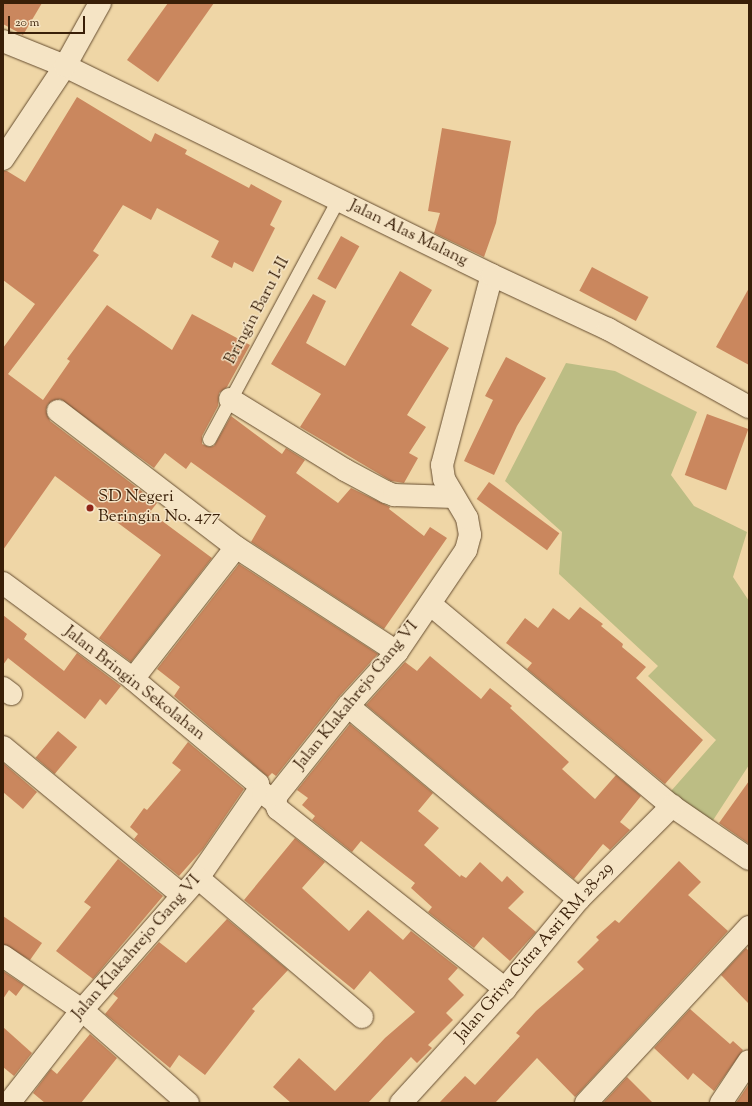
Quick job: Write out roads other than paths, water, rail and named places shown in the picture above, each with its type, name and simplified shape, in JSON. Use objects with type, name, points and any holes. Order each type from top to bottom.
[{"type":"street","points":[[3,159],[65,66],[100,3]]},
{"type":"street","name":"Jalan Alas Malang","points":[[3,41],[65,66],[492,275],[608,329],[749,407]]},
{"type":"street","name":"Jalan Klakahrejo Gang VI","points":[[9,1103],[82,1010],[198,878],[267,796],[277,795],[348,706],[397,652],[466,550],[470,535],[467,518],[444,479],[442,465],[492,275]]},
{"type":"street","points":[[230,399],[345,470],[386,492],[394,495],[454,497]]},
{"type":"street","points":[[58,411],[236,547],[397,652]]},
{"type":"street","points":[[133,679],[236,547]]},
{"type":"street","name":"Jalan Bringin Sekolahan","points":[[3,583],[133,679],[258,784],[278,809],[505,989]]},
{"type":"street","points":[[430,604],[672,806],[749,859]]},
{"type":"street","points":[[348,706],[579,899]]},
{"type":"street","points":[[3,747],[182,896]]},
{"type":"street","name":"Jalan Griya Citra Asri RM 28-29","points":[[401,1103],[505,989],[579,899],[672,806]]},
{"type":"street","points":[[198,878],[362,1017]]},
{"type":"street","points":[[586,1103],[749,927]]},
{"type":"street","points":[[3,956],[82,1010],[188,1103]]},
{"type":"street","points":[[721,1103],[749,1061]]},
{"type":"lane","name":"Bringin Baru I-II","points":[[209,439],[338,199]]},
{"type":"place","name":"SD Negeri Beringin No. 477","points":[[90,508]]}]
